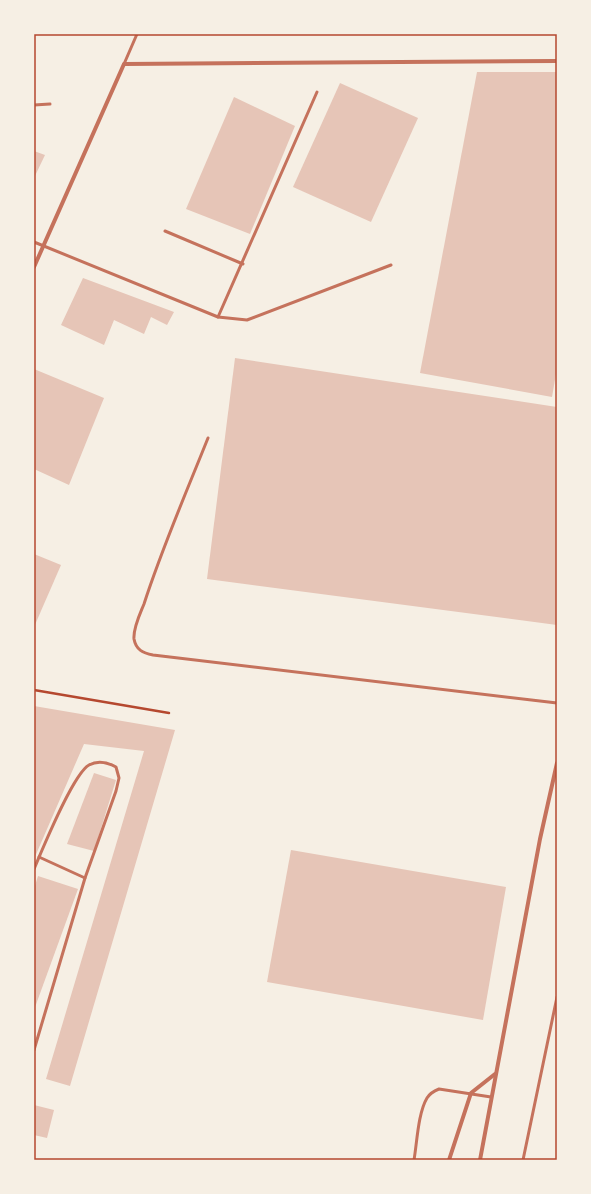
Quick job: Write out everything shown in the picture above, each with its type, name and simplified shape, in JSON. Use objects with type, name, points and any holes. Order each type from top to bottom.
[{"type":"street","points":[[34,268],[124,64],[557,61]]},
{"type":"street","points":[[480,1160],[495,1073],[540,839],[557,763]]},
{"type":"street","points":[[449,1160],[471,1093],[495,1073]]},
{"type":"lane","points":[[124,64],[136,34]]},
{"type":"lane","points":[[218,317],[243,264],[317,92]]},
{"type":"lane","points":[[34,105],[50,104]]},
{"type":"lane","points":[[164,231],[243,264]]},
{"type":"lane","points":[[34,242],[218,317],[247,320],[391,265]]},
{"type":"lane","points":[[208,438],[148,589],[134,638],[137,648],[153,655],[557,703]]},
{"type":"lane","points":[[34,869],[73,785],[81,772],[95,762],[102,762],[116,767],[119,778],[85,878],[34,1050]]},
{"type":"lane","points":[[39,857],[85,878]]},
{"type":"lane","points":[[523,1160],[557,997]]},
{"type":"lane","points":[[414,1160],[422,1111],[426,1099],[432,1092],[439,1089],[491,1097]]},
{"type":"path","points":[[34,690],[169,713]]},
{"type":"building","points":[[477,72],[557,72],[557,368],[552,397],[420,373]]},
{"type":"building","points":[[340,83],[418,118],[371,222],[293,187]]},
{"type":"building","points":[[234,97],[295,126],[250,234],[186,209]]},
{"type":"building","points":[[34,151],[45,155],[34,178]]},
{"type":"building","points":[[83,278],[174,312],[167,325],[151,317],[144,334],[114,320],[104,345],[61,325]]},
{"type":"building","points":[[235,358],[557,407],[557,625],[207,579]]},
{"type":"building","points":[[34,369],[104,398],[69,485],[34,469]]},
{"type":"building","points":[[34,554],[61,565],[34,627]]},
{"type":"building","points":[[34,706],[175,730],[70,1086],[46,1079],[144,751],[84,744],[34,859]]},
{"type":"building","points":[[94,773],[116,780],[94,851],[67,844]]},
{"type":"building","points":[[291,850],[506,887],[483,1020],[267,982]]},
{"type":"building","points":[[38,876],[78,889],[34,1010],[34,889]]},
{"type":"building","points":[[34,1105],[54,1110],[47,1138],[34,1135]]}]
